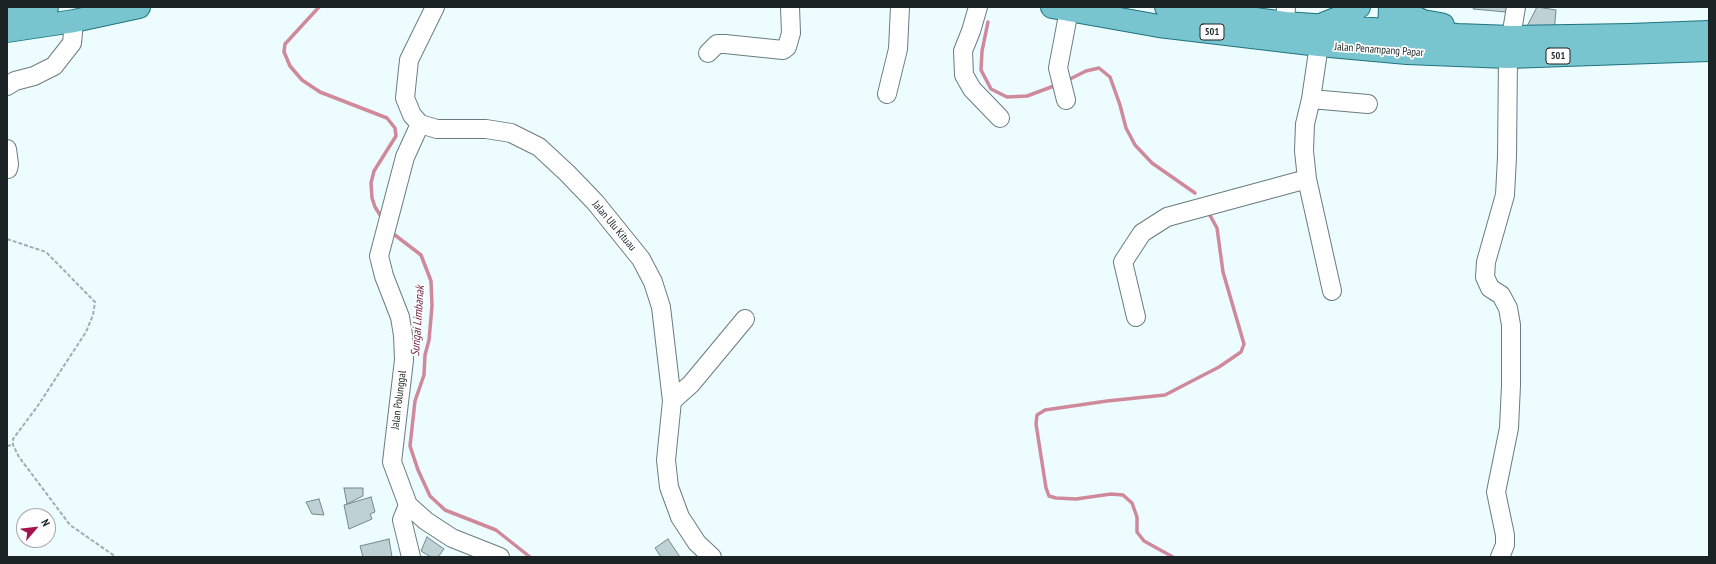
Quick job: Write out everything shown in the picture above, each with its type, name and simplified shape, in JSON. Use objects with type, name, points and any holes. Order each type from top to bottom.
[{"type":"main road","points":[[7,13],[47,7]]},
{"type":"main road","points":[[7,31],[74,21],[139,7]]},
{"type":"main road","name":"Jalan Penampang Papar","points":[[1166,7],[1286,15],[1319,35],[1374,50],[1509,47],[1709,50]]},
{"type":"main road","points":[[1319,35],[1359,7]]},
{"type":"main road","points":[[1374,50],[1381,47],[1385,42],[1389,31],[1390,7]]},
{"type":"main road","points":[[1405,7],[1410,15],[1423,21],[1440,24],[1458,36]]},
{"type":"main road","name":"Jalan Penampang Papar","points":[[1060,9],[1159,26],[1319,35],[1389,31],[1458,36],[1509,47],[1636,35],[1709,32]]},
{"type":"street","points":[[420,124],[408,107],[404,90],[409,60],[434,7]]},
{"type":"street","points":[[708,53],[717,44],[783,50],[787,47],[790,38],[790,7]]},
{"type":"street","points":[[887,94],[898,49],[900,7]]},
{"type":"street","points":[[978,7],[963,51],[964,76],[972,89],[1000,118]]},
{"type":"street","points":[[1500,557],[1505,545],[1505,535],[1496,492],[1509,428],[1511,325],[1508,308],[1501,294],[1490,288],[1485,277],[1486,262],[1505,195],[1509,47],[1516,7]]},
{"type":"street","points":[[1060,9],[1058,68],[1066,100]]},
{"type":"street","points":[[7,86],[15,81],[34,76],[54,66],[72,43],[74,21]]},
{"type":"street","points":[[1319,35],[1311,99],[1305,124],[1304,151],[1307,179],[1332,291]]},
{"type":"street","points":[[1311,99],[1368,104]]},
{"type":"street","name":"Jalan Polunggal","points":[[420,124],[405,157],[379,256],[384,276],[400,317],[403,335],[404,360],[392,462],[408,505],[426,521],[452,538],[500,557]]},
{"type":"street","name":"Jalan Ulu Kituau","points":[[420,124],[437,128],[486,129],[511,133],[539,147],[595,202],[641,259],[653,282],[661,306],[672,401],[666,460],[669,487],[680,517],[697,543],[712,557]]},
{"type":"street","points":[[7,149],[9,164],[8,169]]},
{"type":"street","points":[[1136,317],[1123,262],[1142,233],[1167,217],[1307,179]]},
{"type":"street","points":[[672,401],[691,384],[745,319]]},
{"type":"street","points":[[408,505],[402,520],[411,557]]},
{"type":"path","points":[[7,238],[46,252],[96,302],[93,315],[86,332],[37,407],[13,439],[13,445],[19,457],[70,524],[116,557]]},
{"type":"path","points":[[7,446],[13,445]]},
{"type":"building","points":[[1474,7],[1507,7],[1506,12],[1473,9]]},
{"type":"building","points":[[1537,7],[1556,10],[1554,33],[1523,34]]},
{"type":"building","points":[[344,488],[363,488],[363,496],[347,504]]},
{"type":"building","points":[[371,497],[375,512],[370,514],[372,519],[349,529],[344,505]]},
{"type":"building","points":[[319,499],[324,515],[312,514],[306,502]]},
{"type":"building","points":[[427,537],[444,549],[438,557],[431,557],[421,551]]},
{"type":"building","points":[[389,539],[392,557],[363,557],[360,546]]},
{"type":"building","points":[[668,539],[680,557],[661,557],[655,548]]},
{"type":"waterway","name":"Sungai Limbanak","points":[[319,7],[285,44],[284,52],[290,66],[302,80],[320,92],[387,118],[395,128],[396,136],[374,171],[371,183],[372,198],[375,207],[382,218]]},
{"type":"waterway","points":[[988,22],[982,51],[981,70],[991,89],[1007,97],[1027,96],[1054,86]]},
{"type":"waterway","points":[[1070,79],[1086,71],[1099,68],[1110,77],[1126,128],[1135,145],[1152,163],[1195,193]]},
{"type":"waterway","points":[[1173,557],[1144,541],[1137,532],[1137,517],[1132,503],[1123,495],[1111,494],[1076,499],[1056,498],[1049,496],[1046,488],[1036,424],[1037,415],[1045,410],[1107,401],[1165,395],[1219,367],[1241,352],[1244,344],[1223,272],[1217,228],[1208,212]]},
{"type":"waterway","name":"Sungai Limbanak","points":[[391,232],[421,255],[431,281],[432,306],[429,340],[425,355],[424,375],[415,401],[410,446],[418,470],[430,496],[445,510],[496,530],[530,557]]}]
